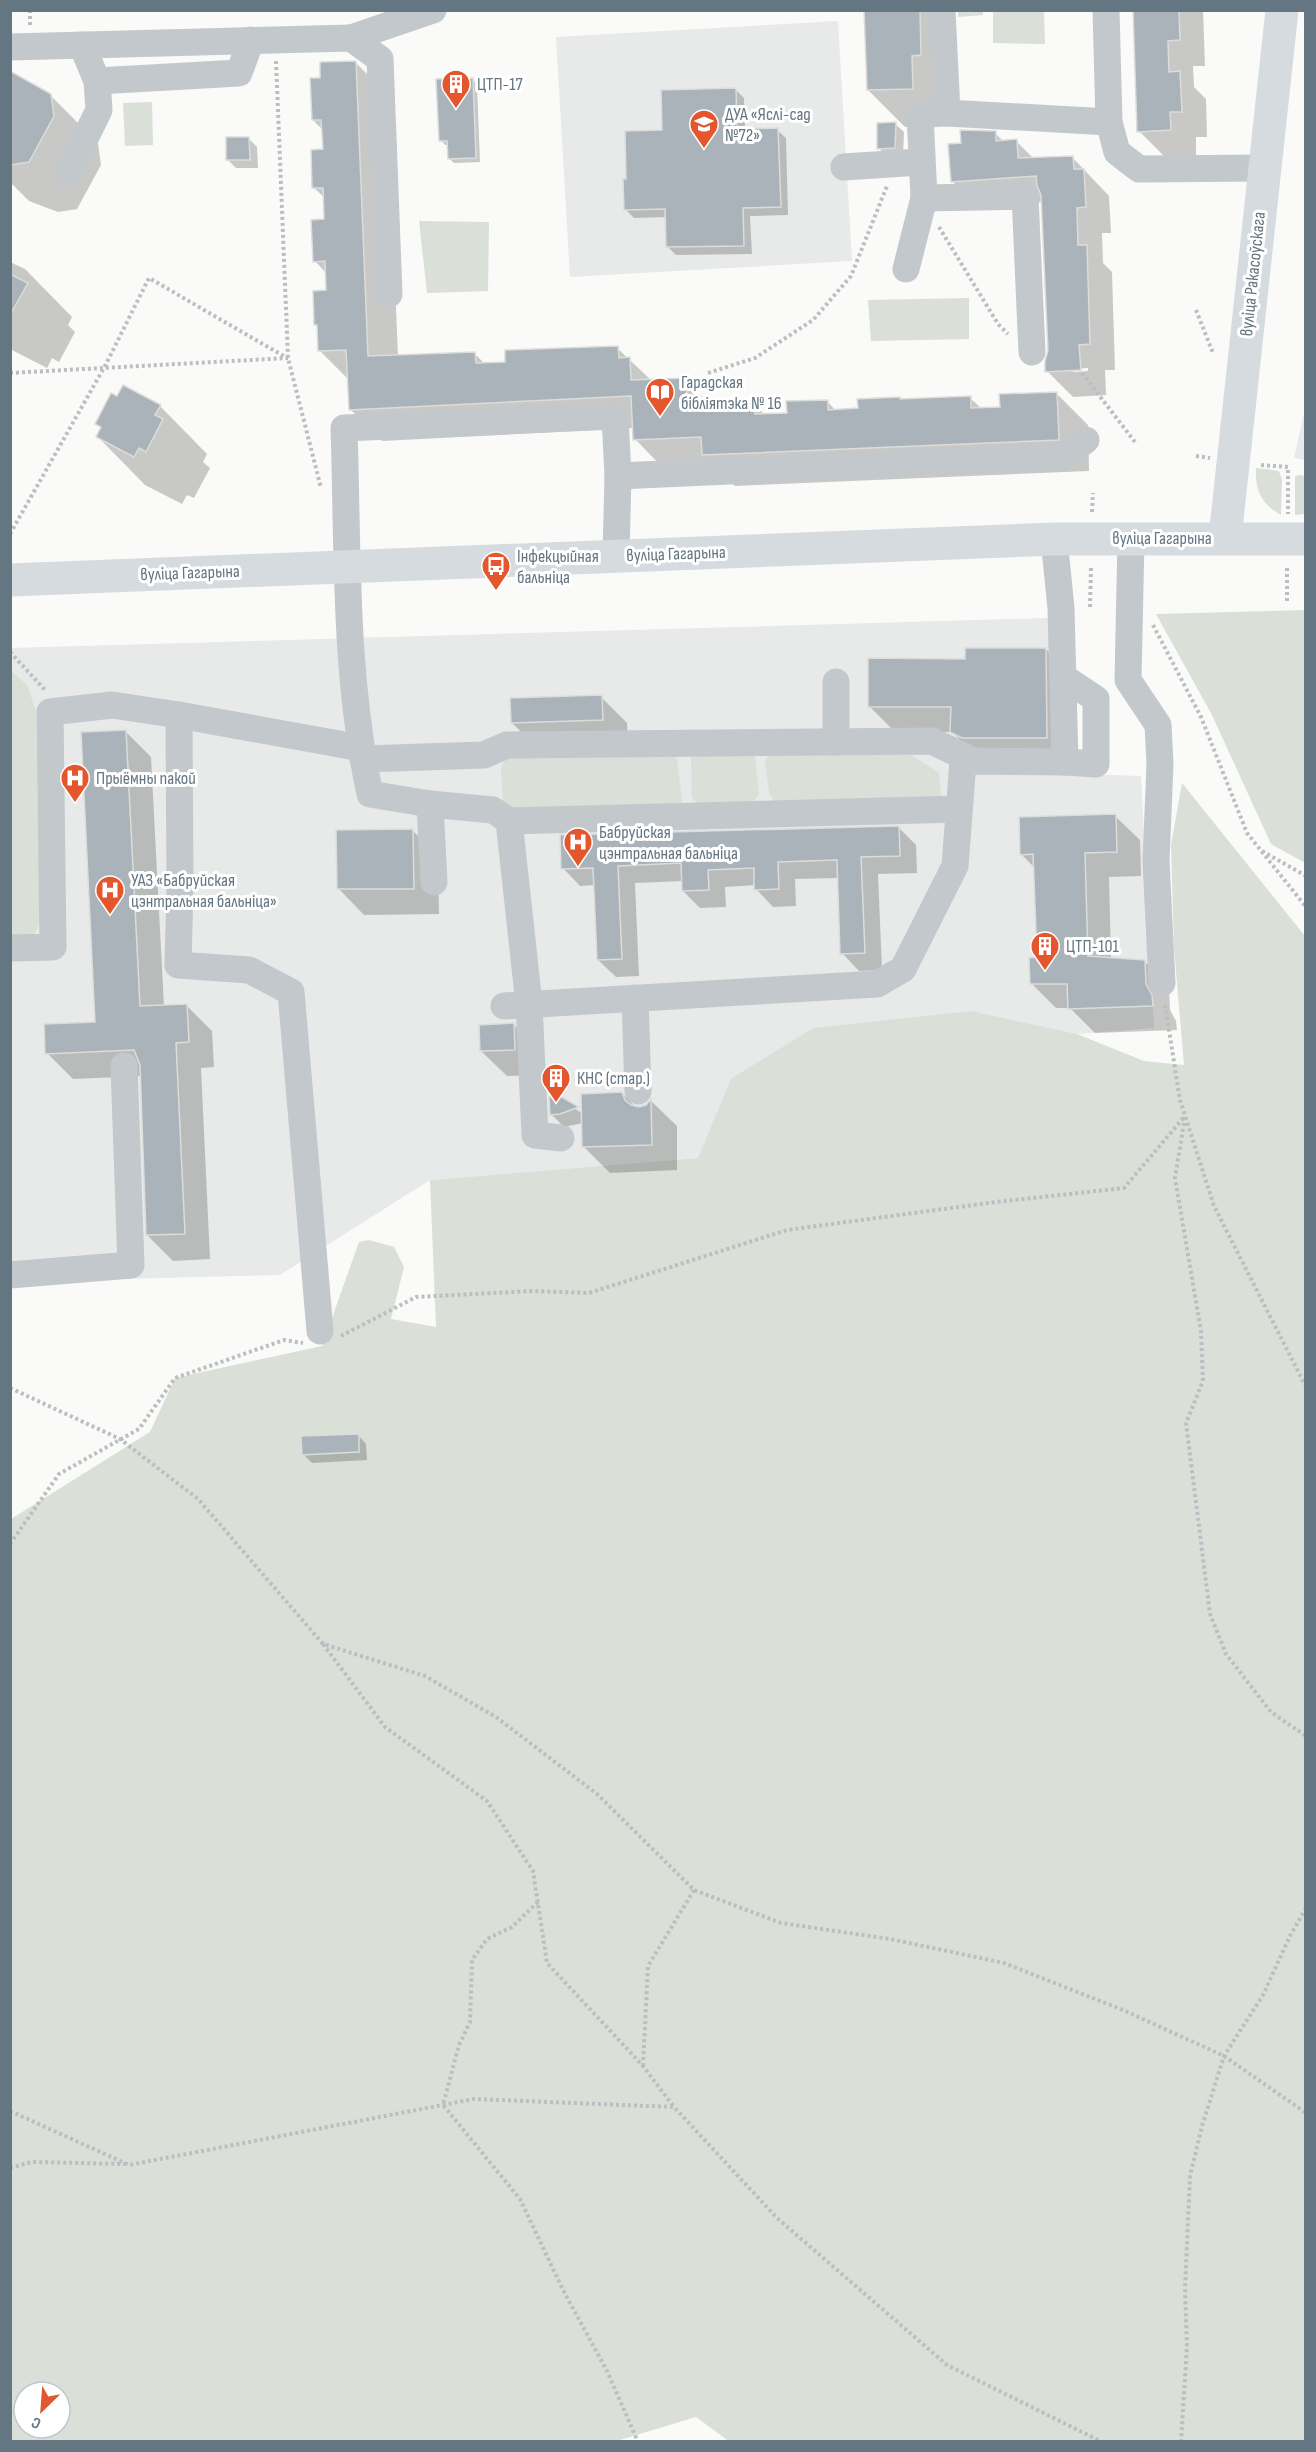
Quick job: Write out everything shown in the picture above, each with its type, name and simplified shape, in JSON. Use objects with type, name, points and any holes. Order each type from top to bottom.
[{"type":"main road","name":"вуліца Ракасоўскага","points":[[1225,538],[1282,10]]},
{"type":"main road","name":"вуліца Гагарына","points":[[10,580],[1054,539],[1225,538],[1297,529]]},
{"type":"lane","points":[[10,47],[351,38],[433,10]]},
{"type":"lane","points":[[942,10],[947,113]]},
{"type":"lane","points":[[1106,10],[1109,122],[1117,152],[1139,169],[1264,168]]},
{"type":"lane","points":[[351,38],[380,59],[389,294]]},
{"type":"lane","points":[[97,81],[240,73],[263,40]]},
{"type":"lane","points":[[68,173],[99,110],[97,81],[82,45]]},
{"type":"lane","points":[[906,269],[924,198],[908,164],[920,114],[947,113],[1109,122]]},
{"type":"lane","points":[[844,167],[908,164]]},
{"type":"lane","points":[[924,198],[1024,196],[1023,346]]},
{"type":"lane","points":[[615,556],[618,476],[615,416],[344,428],[350,639],[362,754],[370,794],[430,804],[494,810],[509,821],[959,809]]},
{"type":"lane","points":[[618,476],[1064,456],[1086,440]]},
{"type":"lane","points":[[1131,538],[1128,680],[1158,724],[1160,764],[1156,861],[1162,983]]},
{"type":"lane","points":[[516,1005],[877,984],[903,969],[955,866],[963,761],[1065,762],[1061,608],[1054,539]]},
{"type":"lane","points":[[836,682],[836,742]]},
{"type":"lane","points":[[10,948],[53,947],[50,712],[112,705],[179,715],[362,754],[484,755],[507,746],[932,741],[973,761]]},
{"type":"lane","points":[[179,715],[178,965],[249,970],[291,992],[322,1339]]},
{"type":"lane","points":[[430,804],[434,882]]},
{"type":"lane","points":[[509,821],[516,1005],[535,1135],[561,1138]]},
{"type":"lane","points":[[635,998],[638,1091]]},
{"type":"lane","points":[[10,1275],[131,1265],[124,1066]]},
{"type":"path","points":[[263,40],[288,358],[323,496]]},
{"type":"path","points":[[708,373],[755,358],[813,320],[851,276],[908,164]]},
{"type":"path","points":[[924,198],[998,324],[1023,346]]},
{"type":"path","points":[[10,534],[105,366],[149,278],[288,358]]},
{"type":"path","points":[[1196,310],[1213,353]]},
{"type":"path","points":[[10,373],[105,366],[288,358]]},
{"type":"path","points":[[1082,373],[1136,442]]},
{"type":"path","points":[[1196,456],[1210,458]]},
{"type":"path","points":[[1261,465],[1288,467],[1297,529]]},
{"type":"path","points":[[1092,512],[1093,493]]},
{"type":"path","points":[[1287,567],[1287,601]]},
{"type":"path","points":[[1090,607],[1091,568]]},
{"type":"path","points":[[1149,616],[1201,717],[1246,833],[1305,907]]},
{"type":"path","points":[[10,652],[47,693],[50,712]]},
{"type":"path","points":[[1260,850],[1305,876]]},
{"type":"path","points":[[1162,983],[1180,1100],[1214,1206],[1305,1387]]},
{"type":"path","points":[[10,1544],[59,1474],[139,1429],[175,1378],[284,1340],[322,1339],[416,1298],[532,1292],[589,1293],[787,1230],[996,1202],[1124,1188],[1185,1116]]},
{"type":"path","points":[[1185,1116],[1175,1178],[1202,1330],[1203,1381],[1186,1423],[1210,1614],[1226,1654],[1270,1713],[1305,1736]]},
{"type":"path","points":[[10,1388],[120,1439],[198,1499],[322,1644],[385,1727],[488,1801],[533,1871],[547,1963],[642,2066],[674,2107],[777,2217],[948,2365],[1102,2442]]},
{"type":"path","points":[[322,1644],[424,1676],[496,1717],[597,1794],[694,1890],[781,1923],[890,1939],[1004,1963],[1123,2010],[1224,2056],[1305,2113]]},
{"type":"path","points":[[642,2066],[648,1966],[694,1890]]},
{"type":"path","points":[[443,2105],[459,2045],[470,2022],[472,1959],[487,1939],[512,1927],[538,1902]]},
{"type":"path","points":[[1181,2442],[1187,2346],[1185,2289],[1190,2176],[1202,2126],[1224,2056],[1263,1995],[1305,1908]]},
{"type":"path","points":[[10,2168],[32,2162],[129,2164],[474,2099],[674,2107]]},
{"type":"path","points":[[443,2105],[520,2199],[563,2290],[607,2371],[638,2442]]},
{"type":"path","points":[[10,2111],[129,2164]]},
{"type":"shaded area","points":[[958,11],[983,11],[983,15],[958,17]]},
{"type":"shaded area","points":[[993,11],[1044,11],[1045,44],[993,43]]},
{"type":"shaded area","name":"ДУА «Яслі-сад №72»","points":[[838,21],[852,261],[570,277],[556,37]]},
{"type":"shaded area","points":[[152,102],[153,145],[125,146],[123,103]]},
{"type":"shaded area","points":[[419,221],[489,222],[488,291],[427,293]]},
{"type":"shaded area","points":[[969,298],[969,339],[871,341],[868,300]]},
{"type":"shaded area","points":[[1305,409],[1305,460],[1294,458]]},
{"type":"shaded area","points":[[1256,468],[1279,471],[1282,480],[1281,515],[1274,511],[1261,496],[1258,490]]},
{"type":"shaded area","points":[[1305,476],[1305,514],[1295,515],[1295,477]]},
{"type":"shaded area","points":[[1306,610],[1305,863],[1271,844],[1212,715],[1156,614]]},
{"type":"shaded area","name":"Бабруйская цэнтральная бальніца","points":[[1048,618],[1055,773],[1141,776],[1154,1028],[1077,1034],[972,1011],[732,1079],[698,1158],[430,1180],[280,1275],[11,1282],[10,648]]},
{"type":"shaded area","points":[[10,670],[27,685],[36,711],[40,918],[31,937],[10,941]]},
{"type":"shaded area","points":[[777,743],[894,744],[939,773],[941,797],[774,802],[769,792],[765,762]]},
{"type":"shaded area","points":[[698,747],[755,756],[759,794],[752,804],[703,808],[692,798],[691,758]]},
{"type":"shaded area","points":[[661,751],[677,758],[682,801],[673,808],[519,813],[503,804],[501,767],[506,758]]},
{"type":"shaded area","points":[[1182,783],[1305,936],[1305,2441],[730,2442],[696,2417],[613,2442],[11,2442],[11,1519],[150,1432],[175,1378],[322,1346],[359,1242],[369,1240],[394,1247],[404,1267],[391,1319],[436,1327],[430,1180],[698,1158],[731,1079],[813,1028],[972,1011],[1077,1034],[1144,1061],[1184,1065],[1174,948],[1171,845]]},
{"type":"building","points":[[864,10],[920,10],[921,55],[912,56],[913,89],[867,90]]},
{"type":"building","points":[[1133,10],[1179,10],[1180,40],[1168,41],[1169,72],[1180,71],[1182,112],[1170,112],[1171,130],[1137,132]]},
{"type":"building","points":[[356,61],[368,356],[475,352],[476,363],[505,362],[505,350],[618,346],[619,358],[630,357],[631,380],[686,378],[687,405],[754,403],[755,414],[787,413],[786,401],[828,400],[828,410],[858,408],[857,399],[900,397],[900,399],[971,396],[971,408],[1000,407],[999,394],[1057,392],[1059,440],[702,455],[701,437],[633,440],[631,396],[349,410],[346,350],[318,351],[317,325],[314,325],[313,291],[326,290],[325,261],[313,262],[311,220],[324,219],[323,188],[312,188],[311,150],[323,149],[321,120],[312,120],[310,78],[320,78],[320,62]]},
{"type":"building","points":[[10,71],[51,94],[54,116],[29,162],[10,165]]},
{"type":"building","name":"ЦТП-17","points":[[473,78],[476,158],[448,159],[447,141],[439,141],[436,79]]},
{"type":"building","name":"ДУА «Яслі-сад №72»","points":[[736,88],[737,129],[778,128],[781,207],[743,208],[744,246],[666,247],[665,209],[624,210],[625,131],[662,130],[661,90]]},
{"type":"building","points":[[896,122],[895,148],[877,149],[877,123]]},
{"type":"building","points":[[960,130],[996,131],[996,141],[1017,139],[1018,158],[1073,156],[1074,169],[1084,169],[1086,207],[1077,208],[1078,245],[1087,245],[1090,344],[1079,345],[1081,370],[1045,372],[1048,351],[1041,195],[1036,176],[951,182],[948,144],[961,143]]},
{"type":"building","points":[[226,137],[249,137],[250,160],[226,160]]},
{"type":"building","points":[[10,274],[28,283],[10,315]]},
{"type":"building","points":[[123,385],[161,405],[155,415],[163,419],[146,452],[139,448],[134,457],[96,437],[101,427],[95,424],[111,393],[117,396]]},
{"type":"building","points":[[965,648],[1046,648],[1047,738],[962,738],[950,732],[951,707],[868,707],[868,658],[965,659]]},
{"type":"building","points":[[602,695],[603,720],[511,723],[510,698]]},
{"type":"building","points":[[126,730],[140,1006],[187,1004],[189,1042],[176,1043],[185,1234],[146,1235],[140,1065],[134,1050],[45,1054],[44,1024],[95,1022],[81,732]]},
{"type":"building","points":[[1116,814],[1117,852],[1085,853],[1088,956],[1145,960],[1146,984],[1152,995],[1153,1006],[1068,1009],[1067,984],[1030,984],[1029,958],[1037,957],[1033,854],[1020,855],[1019,817]]},
{"type":"building","points":[[899,826],[900,856],[861,857],[865,953],[840,954],[837,860],[778,862],[779,889],[754,890],[754,868],[708,870],[709,890],[682,891],[681,863],[618,866],[622,959],[597,960],[593,868],[561,869],[560,835]]},
{"type":"building","points":[[413,829],[414,889],[337,889],[336,830]]},
{"type":"building","points":[[514,1023],[515,1050],[480,1051],[479,1025]]},
{"type":"building","points":[[622,1092],[625,1100],[639,1107],[646,1105],[651,1099],[652,1145],[582,1147],[581,1094]]},
{"type":"building","name":"КНС (стар.)","points":[[560,1096],[579,1107],[550,1115],[549,1097]]},
{"type":"building","points":[[359,1434],[359,1452],[302,1455],[301,1436]]},
{"type":"place","name":"ЦТП-17","points":[[456,110]]},
{"type":"place","name":"ДУА «Яслі-сад №72»","points":[[704,150]]},
{"type":"place","name":"Гарадская бібліятэка № 16","points":[[660,418]]},
{"type":"place","name":"Інфекцыйная бальніца","points":[[496,592]]},
{"type":"place","name":"Прыёмны пакой","points":[[75,804]]},
{"type":"place","name":"Бабруйская цэнтральная бальніца","points":[[578,868]]},
{"type":"place","name":"УАЗ «Бабруйская цэнтральная бальніца»","points":[[110,916]]},
{"type":"place","name":"ЦТП-101","points":[[1045,972]]},
{"type":"place","name":"КНС (стар.)","points":[[556,1104]]}]
